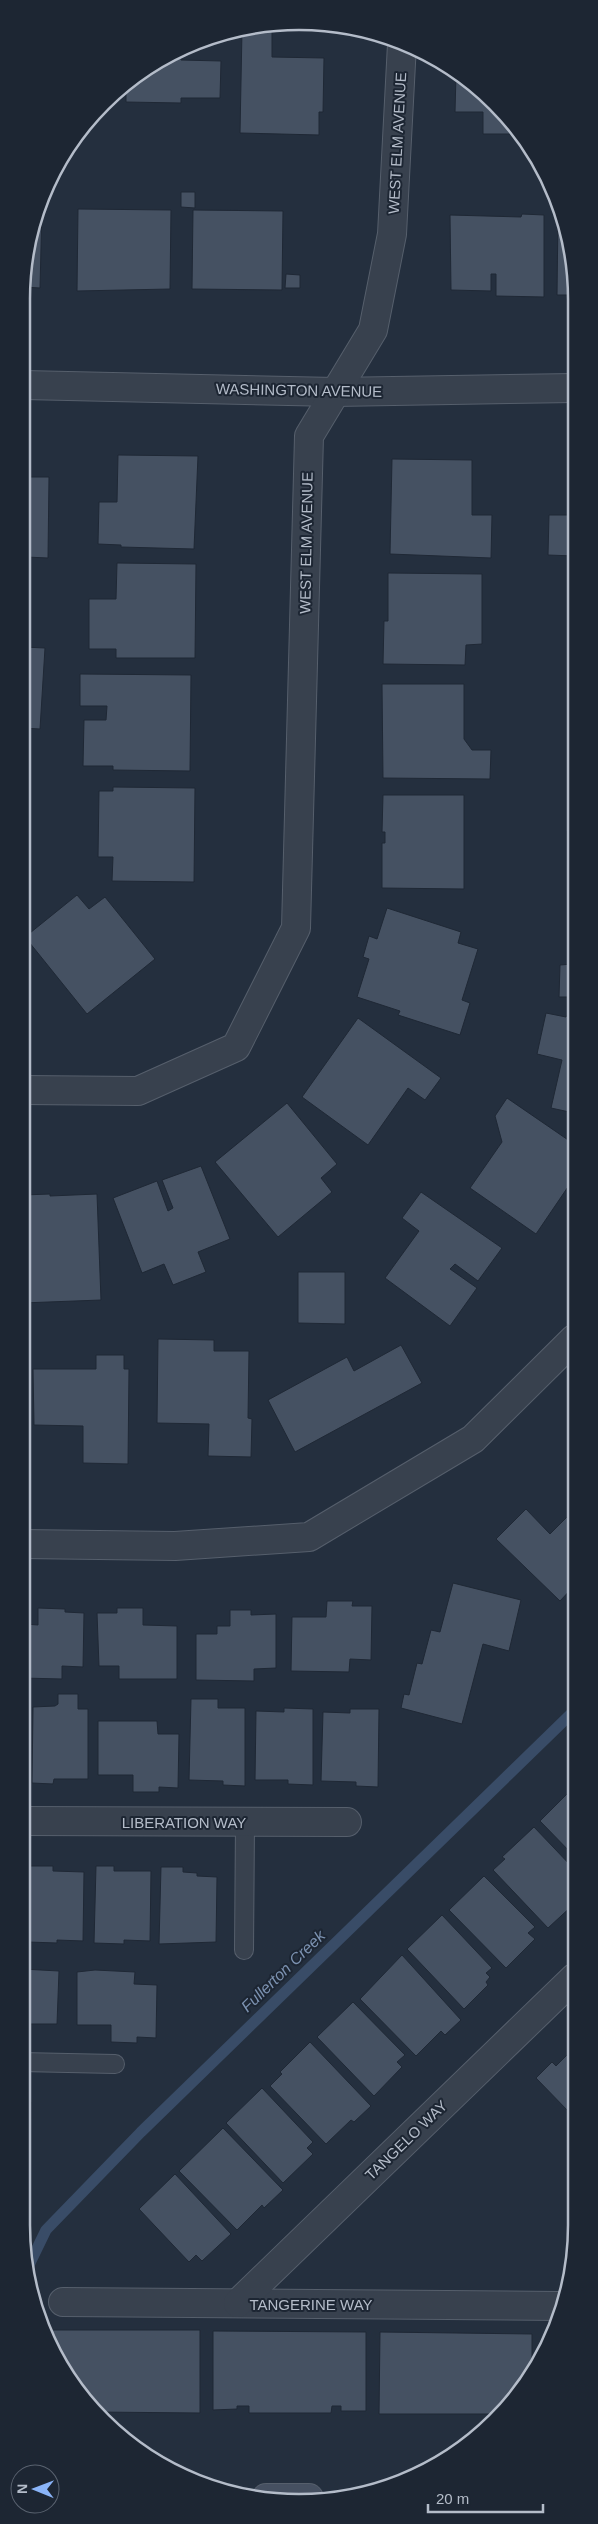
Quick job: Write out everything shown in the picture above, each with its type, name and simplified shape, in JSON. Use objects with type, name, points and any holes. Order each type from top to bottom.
[{"type":"street","name":"WEST ELM AVENUE","points":[[30,1090],[138,1091],[236,1048],[296,928],[309,436],[373,330],[392,234],[402,50]]},
{"type":"street","name":"WASHINGTON AVENUE","points":[[30,384],[335,392],[568,388]]},
{"type":"street","points":[[30,1544],[175,1546],[309,1537],[473,1439],[568,1345]]},
{"type":"street","name":"LIBERATION WAY","points":[[30,1821],[347,1822]]},
{"type":"street","name":"TANGELO WAY","points":[[238,2303],[568,1984]]},
{"type":"street","name":"TANGERINE WAY","points":[[64,2302],[556,2306]]},
{"type":"lane","points":[[244,1950],[245,1822]]},
{"type":"lane","points":[[30,2062],[115,2064]]},
{"type":"building","points":[[272,32],[272,57],[324,58],[323,112],[319,112],[319,135],[240,133],[242,36]]},
{"type":"building","points":[[181,58],[181,60],[221,61],[220,98],[181,98],[181,103],[126,102],[126,94],[135,86]]},
{"type":"building","points":[[456,81],[489,109],[511,134],[483,134],[483,112],[455,112]]},
{"type":"building","points":[[181,192],[195,192],[195,208],[181,207]]},
{"type":"building","points":[[78,209],[171,210],[170,289],[77,291]]},
{"type":"building","points":[[193,210],[283,211],[282,290],[192,289]]},
{"type":"building","points":[[522,214],[544,215],[544,297],[496,296],[496,274],[491,274],[491,291],[451,290],[450,215],[521,217]]},
{"type":"building","points":[[42,220],[40,288],[31,287],[32,264]]},
{"type":"building","points":[[558,225],[566,264],[568,295],[557,295]]},
{"type":"building","points":[[286,274],[300,275],[300,288],[285,288]]},
{"type":"building","points":[[118,455],[198,456],[194,549],[121,547],[121,545],[98,544],[99,502],[117,502]]},
{"type":"building","points":[[392,459],[472,460],[472,515],[492,515],[491,558],[390,554]]},
{"type":"building","points":[[30,477],[49,477],[48,558],[30,557]]},
{"type":"building","points":[[549,515],[568,515],[568,556],[548,555]]},
{"type":"building","points":[[117,563],[196,564],[195,658],[116,658],[116,649],[89,649],[89,599],[116,599]]},
{"type":"building","points":[[388,573],[482,574],[482,644],[466,645],[465,665],[383,664],[384,621],[388,621]]},
{"type":"building","points":[[30,647],[45,648],[40,729],[30,728]]},
{"type":"building","points":[[80,674],[191,675],[190,771],[113,770],[113,766],[83,766],[84,720],[106,720],[107,706],[80,706]]},
{"type":"building","points":[[382,684],[464,684],[464,739],[472,750],[491,750],[490,779],[383,778]]},
{"type":"building","points":[[113,787],[195,788],[194,882],[112,881],[113,857],[98,857],[99,791],[113,791]]},
{"type":"building","points":[[383,795],[464,795],[464,889],[382,888],[382,843],[385,843],[385,832],[382,832]]},
{"type":"building","points":[[567,831],[568,831],[568,891]]},
{"type":"building","points":[[77,895],[89,909],[105,897],[155,959],[87,1014],[30,943],[30,933]]},
{"type":"building","points":[[387,908],[461,932],[458,943],[478,949],[462,1000],[470,1003],[460,1035],[398,1015],[400,1011],[357,997],[369,959],[363,957],[369,936],[377,939]]},
{"type":"building","points":[[568,964],[568,997],[559,997],[560,965]]},
{"type":"building","points":[[546,1013],[566,1017],[568,1015],[568,1112],[551,1108],[562,1060],[537,1054]]},
{"type":"building","points":[[358,1018],[441,1078],[425,1100],[408,1088],[368,1145],[302,1097]]},
{"type":"building","points":[[507,1098],[568,1140],[568,1187],[536,1234],[470,1188],[502,1142],[495,1116]]},
{"type":"building","points":[[287,1103],[337,1164],[321,1178],[332,1192],[278,1237],[215,1162]]},
{"type":"building","points":[[201,1166],[230,1239],[198,1252],[206,1272],[173,1285],[164,1264],[142,1273],[113,1198],[157,1181],[168,1211],[173,1208],[162,1180]]},
{"type":"building","points":[[421,1192],[502,1248],[478,1281],[455,1264],[450,1269],[477,1288],[450,1326],[385,1278],[419,1231],[402,1218]]},
{"type":"building","points":[[97,1194],[101,1300],[30,1303],[30,1195]]},
{"type":"building","points":[[298,1272],[345,1272],[345,1324],[298,1323]]},
{"type":"building","points":[[158,1339],[214,1340],[214,1351],[249,1351],[248,1418],[252,1419],[251,1457],[208,1456],[209,1424],[157,1423]]},
{"type":"building","points":[[401,1345],[422,1383],[295,1452],[268,1400],[347,1357],[354,1371]]},
{"type":"building","points":[[96,1355],[124,1355],[124,1369],[129,1369],[128,1464],[83,1463],[83,1426],[34,1425],[33,1369],[96,1369]]},
{"type":"building","points":[[526,1509],[550,1534],[568,1516],[568,1592],[560,1601],[496,1539]]},
{"type":"building","points":[[453,1583],[521,1600],[509,1651],[483,1644],[462,1724],[401,1708],[404,1694],[409,1695],[417,1663],[422,1664],[431,1630],[440,1632]]},
{"type":"building","points":[[327,1601],[353,1601],[352,1606],[372,1606],[371,1660],[350,1659],[349,1672],[291,1671],[292,1617],[326,1617]]},
{"type":"building","points":[[38,1608],[65,1609],[65,1612],[84,1613],[83,1667],[62,1666],[62,1679],[30,1678],[30,1624],[38,1625]]},
{"type":"building","points":[[117,1608],[143,1608],[143,1625],[177,1626],[177,1679],[119,1679],[119,1666],[99,1666],[97,1613],[117,1613]]},
{"type":"building","points":[[230,1610],[251,1610],[251,1615],[276,1614],[276,1668],[254,1669],[254,1681],[196,1680],[196,1634],[217,1634],[217,1626],[230,1626]]},
{"type":"building","points":[[58,1694],[78,1694],[78,1709],[88,1709],[88,1779],[54,1779],[53,1784],[32,1783],[33,1707],[55,1706],[58,1704]]},
{"type":"building","points":[[191,1699],[218,1699],[218,1708],[245,1708],[245,1786],[223,1785],[223,1781],[189,1780]]},
{"type":"building","points":[[284,1708],[313,1709],[313,1785],[288,1784],[288,1780],[255,1780],[256,1711],[284,1712]]},
{"type":"building","points":[[350,1709],[379,1709],[378,1787],[356,1786],[356,1782],[321,1781],[323,1712],[350,1713]]},
{"type":"building","points":[[98,1721],[157,1721],[158,1734],[179,1734],[178,1788],[159,1787],[159,1792],[133,1792],[133,1775],[98,1775]]},
{"type":"building","points":[[568,1793],[568,1850],[540,1821]]},
{"type":"building","points":[[534,1827],[568,1863],[568,1910],[548,1928],[493,1870],[505,1859],[502,1857]]},
{"type":"building","points":[[30,1866],[53,1866],[53,1871],[84,1872],[83,1941],[57,1940],[57,1943],[30,1942]]},
{"type":"building","points":[[96,1866],[114,1866],[114,1871],[151,1871],[150,1941],[124,1940],[124,1944],[94,1943]]},
{"type":"building","points":[[161,1867],[183,1867],[183,1872],[197,1873],[197,1876],[217,1877],[216,1942],[159,1944]]},
{"type":"building","points":[[484,1876],[535,1927],[528,1933],[535,1939],[506,1968],[449,1910]]},
{"type":"building","points":[[442,1915],[492,1968],[486,1973],[490,1977],[486,1982],[488,1985],[464,2009],[407,1949]]},
{"type":"building","points":[[402,1955],[461,2020],[445,2035],[441,2031],[416,2056],[360,1999]]},
{"type":"building","points":[[30,1969],[59,1971],[57,2024],[30,2024]]},
{"type":"building","points":[[95,1970],[135,1972],[134,1984],[157,1985],[156,2038],[137,2037],[137,2043],[111,2042],[111,2025],[77,2025],[77,1972]]},
{"type":"building","points":[[353,2002],[405,2055],[397,2062],[402,2067],[374,2096],[317,2037]]},
{"type":"building","points":[[310,2042],[371,2106],[354,2122],[351,2120],[326,2144],[270,2086],[282,2074],[280,2072]]},
{"type":"building","points":[[568,2054],[568,2111],[536,2078],[552,2062],[556,2066]]},
{"type":"building","points":[[262,2088],[313,2142],[307,2148],[313,2154],[283,2183],[226,2123]]},
{"type":"building","points":[[30,2102],[31,2102],[30,2137]]},
{"type":"building","points":[[223,2128],[283,2190],[264,2208],[262,2205],[237,2230],[179,2171]]},
{"type":"building","points":[[175,2174],[231,2234],[202,2261],[196,2255],[189,2262],[139,2209]]},
{"type":"building","points":[[51,2330],[200,2330],[200,2413],[106,2412],[75,2374]]},
{"type":"building","points":[[213,2331],[366,2332],[366,2411],[341,2411],[341,2406],[332,2406],[331,2413],[249,2413],[249,2406],[237,2406],[237,2409],[213,2410]]},
{"type":"building","points":[[380,2332],[532,2334],[532,2360],[512,2389],[490,2414],[379,2414]]},
{"type":"waterway","name":"Fullerton Creek","points":[[32,2259],[46,2230],[141,2132],[568,1717]]}]
